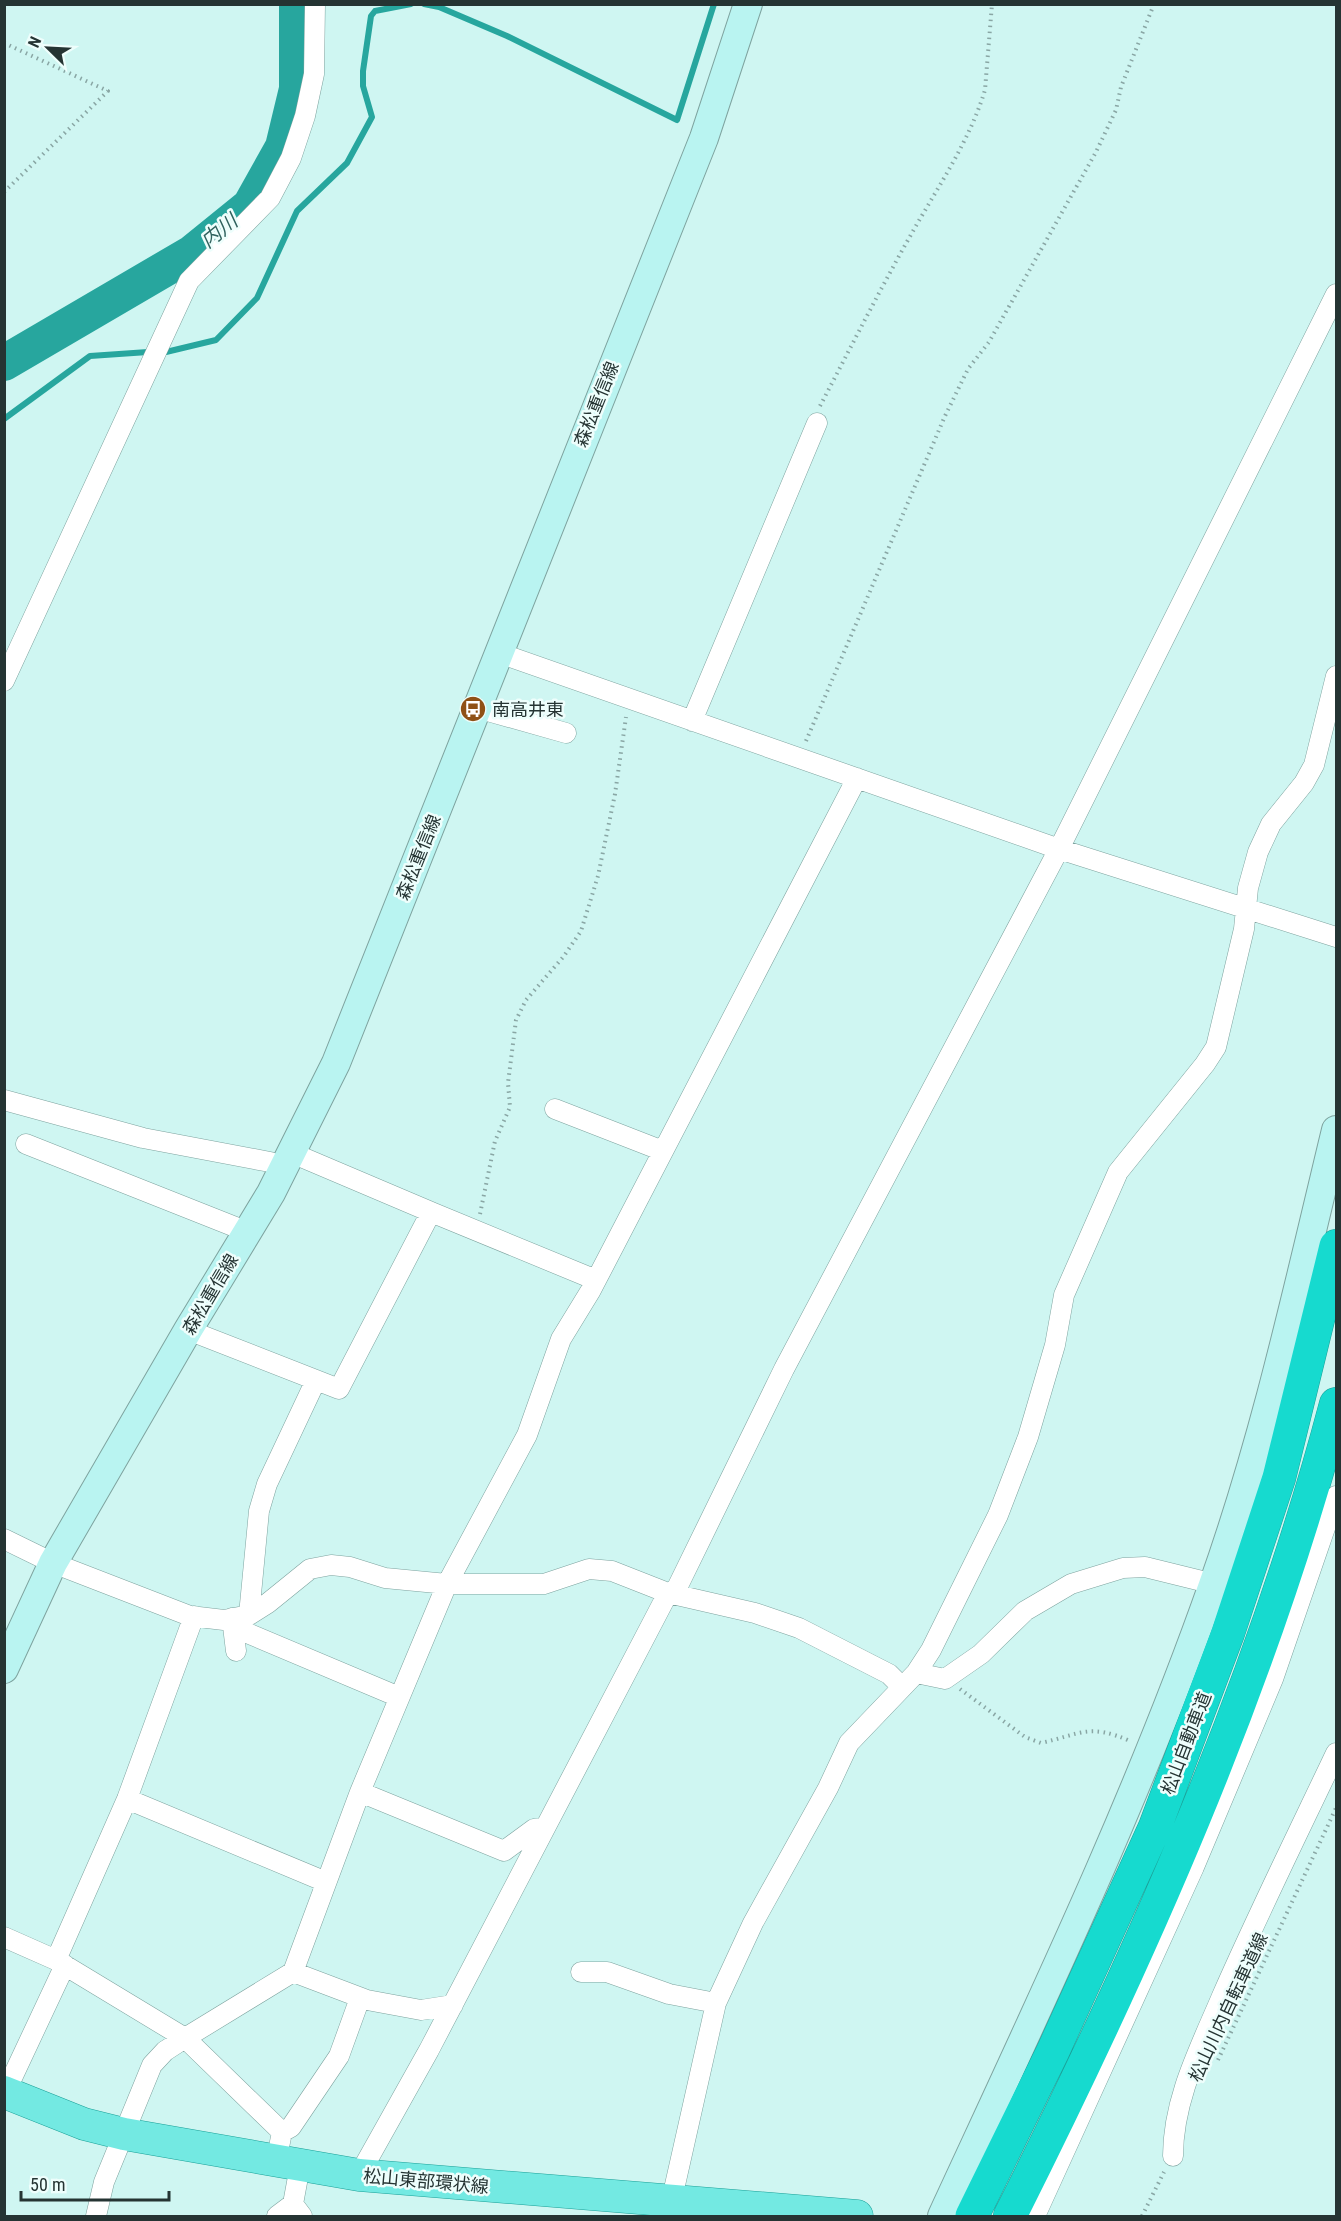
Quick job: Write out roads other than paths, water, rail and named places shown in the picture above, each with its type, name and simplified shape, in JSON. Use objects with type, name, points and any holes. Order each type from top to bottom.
[{"type":"highway","name":"松山自動車道","points":[[972,2217],[1053,2051],[1155,1827],[1224,1644],[1279,1478],[1336,1246]]},
{"type":"highway","name":"松山自動車道","points":[[1010,2217],[1086,2066],[1185,1843],[1269,1621],[1314,1486],[1336,1404]]},
{"type":"main road","name":"森松重信線","points":[[4,1669],[53,1563],[188,1330],[248,1232],[288,1160],[336,1063],[500,653],[597,400],[704,138],[748,4]]},
{"type":"main road","points":[[942,2217],[1152,1750],[1214,1584],[1262,1434],[1336,1130]]},
{"type":"main road","name":"松山東部環状線","points":[[5,2094],[84,2124],[123,2134],[359,2175],[668,2210],[857,2217]]},
{"type":"street","points":[[4,681],[189,281],[270,198],[291,158],[305,116],[314,74],[315,4]]},
{"type":"street","points":[[359,2175],[453,2005],[671,1593],[790,1359],[1059,849],[1336,294]]},
{"type":"street","points":[[692,721],[817,423]]},
{"type":"street","points":[[500,653],[1059,849],[1336,937]]},
{"type":"street","points":[[668,2210],[716,2003],[753,1923],[828,1788],[849,1743],[916,1672],[931,1650],[998,1515],[1028,1437],[1055,1345],[1064,1295],[1118,1172],[1205,1064],[1216,1047],[1244,929],[1248,888],[1256,861],[1271,824],[1304,783],[1314,765],[1336,676]]},
{"type":"street","points":[[477,708],[566,733]]},
{"type":"street","points":[[96,2217],[104,2182],[152,2065],[165,2051],[185,2037],[293,1972],[360,1792],[399,1697],[447,1584],[527,1435],[561,1339],[596,1280],[856,778]]},
{"type":"street","points":[[4,1101],[143,1138],[270,1162],[288,1160],[431,1212],[596,1280]]},
{"type":"street","points":[[555,1109],[663,1151]]},
{"type":"street","points":[[26,1144],[248,1232]]},
{"type":"street","points":[[188,1330],[339,1389],[431,1212]]},
{"type":"street","points":[[236,1651],[238,1620],[259,1511],[267,1484],[316,1380]]},
{"type":"street","points":[[1035,2217],[1185,1888],[1273,1679],[1336,1496]]},
{"type":"street","points":[[4,1539],[53,1563],[194,1616],[238,1620],[399,1697]]},
{"type":"street","points":[[238,1620],[268,1603],[310,1569],[331,1565],[350,1567],[385,1578],[447,1584],[544,1584],[589,1569],[612,1571],[671,1593],[755,1613],[799,1628],[889,1674],[902,1687]]},
{"type":"street","points":[[916,1672],[945,1678],[981,1654],[1025,1611],[1071,1584],[1123,1568],[1145,1567],[1214,1584]]},
{"type":"street","points":[[5,2094],[127,1799],[194,1616]]},
{"type":"street","points":[[1173,2156],[1173,2132],[1185,2083],[1251,1931],[1336,1753]]},
{"type":"street","points":[[360,1792],[504,1851],[534,1830],[545,1828]]},
{"type":"street","points":[[127,1799],[326,1882]]},
{"type":"street","points":[[4,1937],[60,1963],[185,2037],[282,2132],[297,2210],[277,2217]]},
{"type":"street","points":[[293,1972],[360,1998],[421,2010],[453,2005]]},
{"type":"street","points":[[581,1972],[607,1972],[669,1994],[716,2003]]},
{"type":"street","points":[[282,2132],[291,2127],[339,2056],[360,1998]]},
{"type":"waterway","name":"内川","points":[[4,363],[192,253],[250,206],[283,147],[297,89],[297,4]]},
{"type":"waterway","points":[[166,352],[216,340],[257,298],[297,211],[347,163],[372,117],[363,86],[371,16],[375,11],[411,4]]},
{"type":"waterway","points":[[424,4],[439,7],[507,36],[677,120],[714,4]]},
{"type":"waterway","points":[[4,419],[90,356],[148,352]]},
{"type":"place","name":"南高井東","points":[[473,709]]}]
